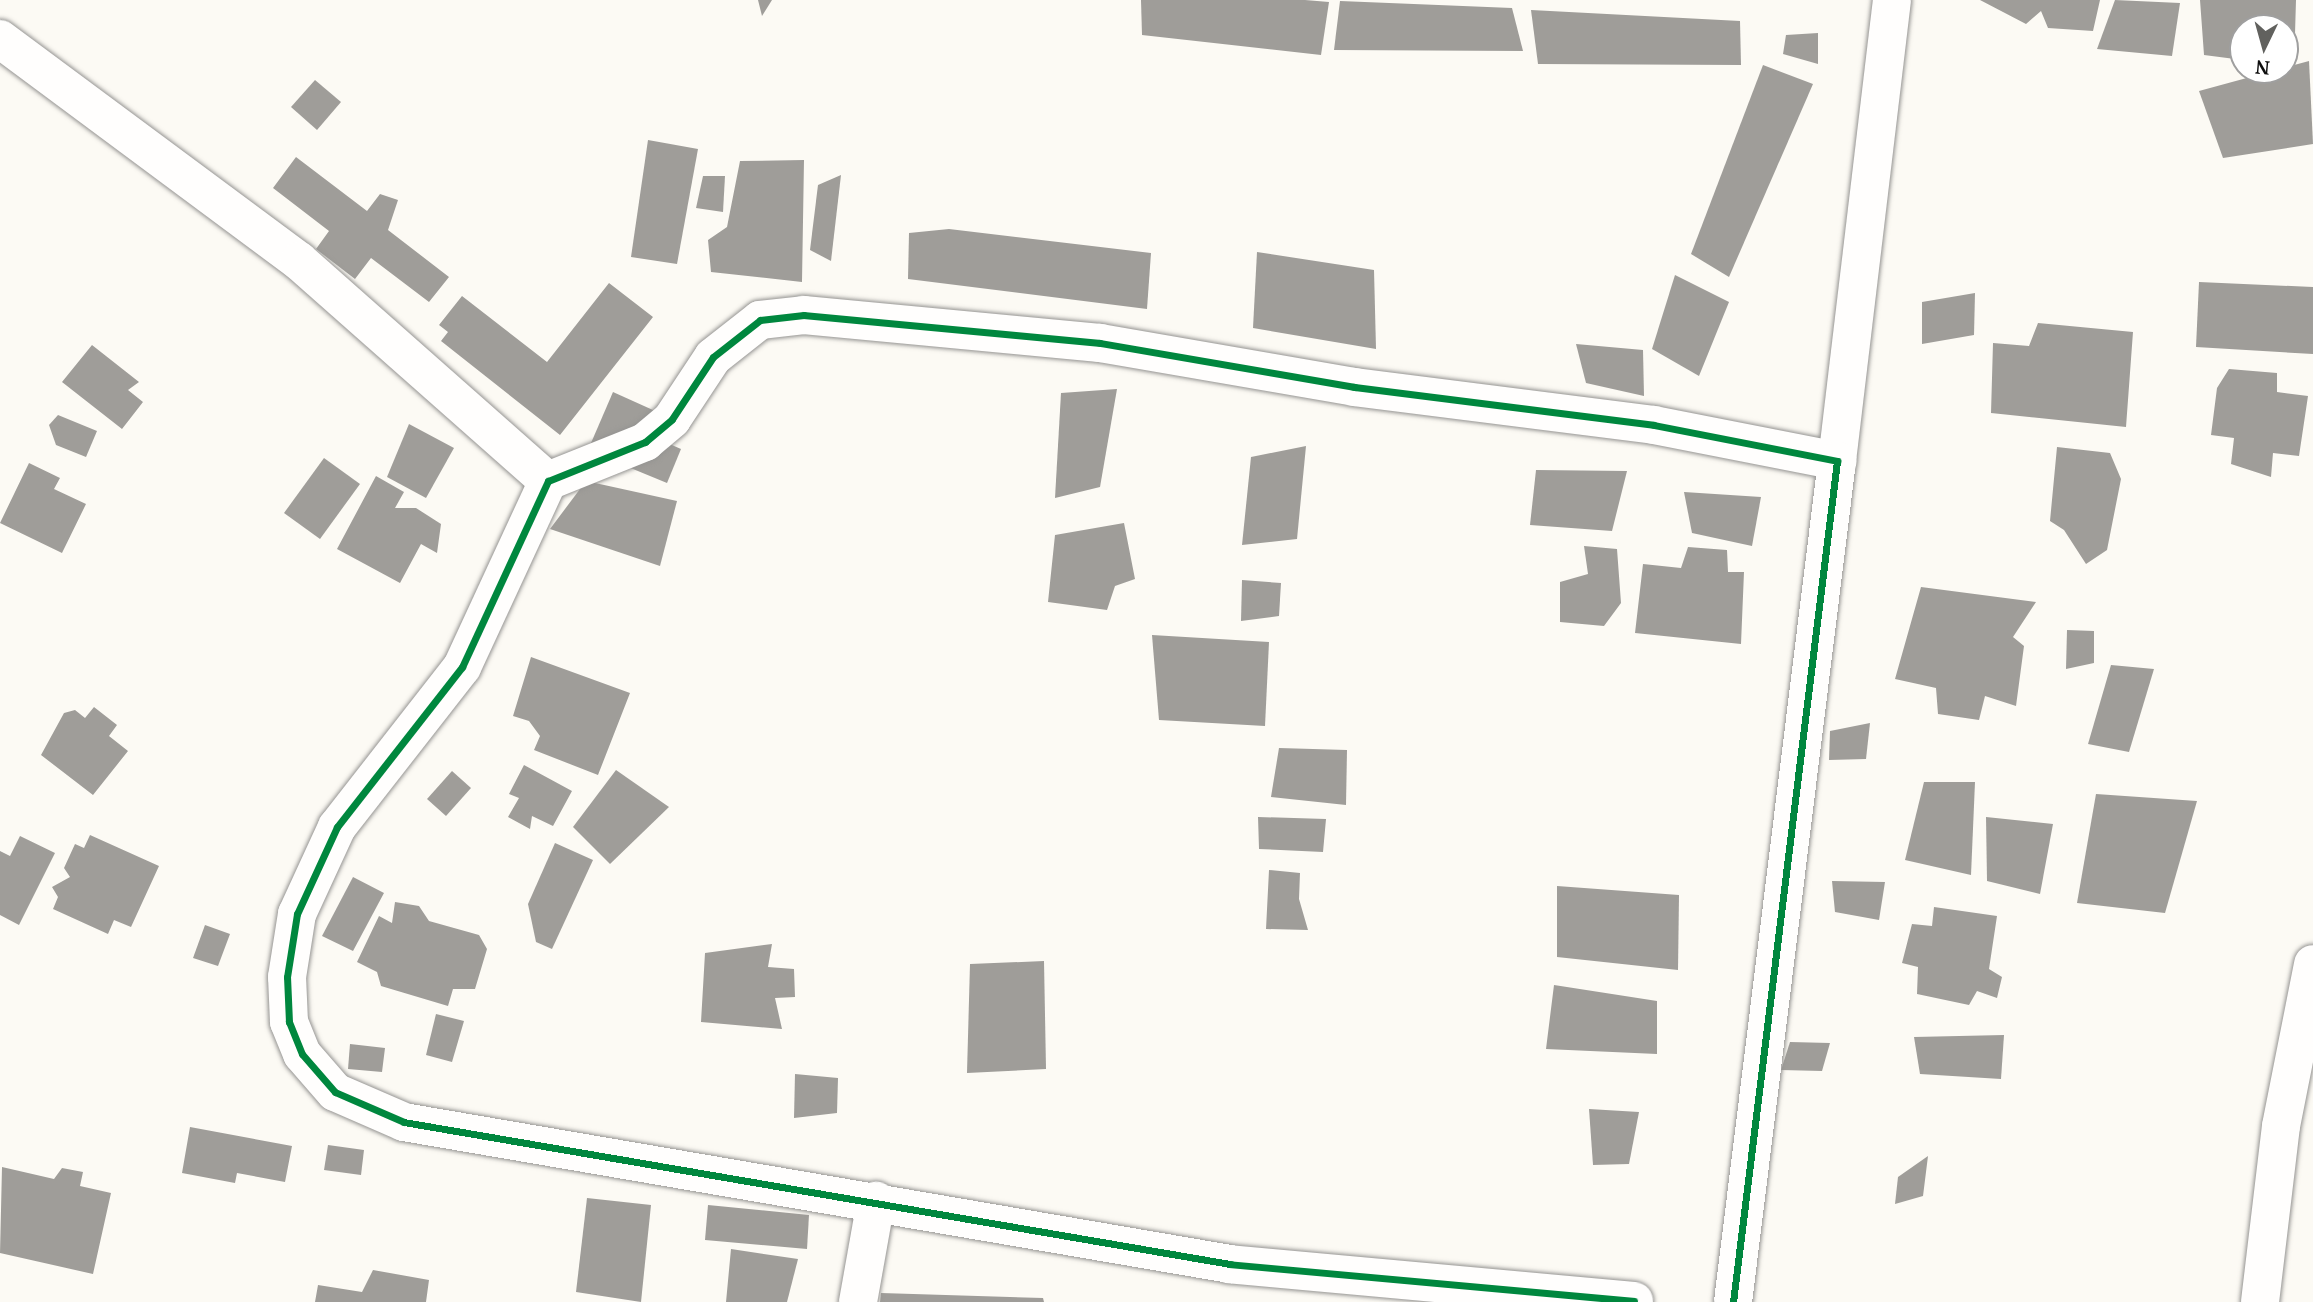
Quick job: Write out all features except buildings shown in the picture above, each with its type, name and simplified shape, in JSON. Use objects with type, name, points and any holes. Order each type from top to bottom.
[{"type":"street","points":[[1733,1302],[1892,0]]},
{"type":"street","points":[[0,39],[299,261],[548,481]]},
{"type":"street","points":[[1649,1302],[1230,1264],[876,1201],[404,1122],[335,1093],[302,1054],[289,1023],[287,977],[311,877],[337,827],[462,667],[548,481],[645,442],[672,419],[713,357],[754,324],[782,314],[1100,343],[1354,387],[1654,425],[1837,461]]},
{"type":"street","points":[[2260,1302],[2281,1126],[2313,964]]},
{"type":"street","points":[[858,1302],[876,1201]]},
{"type":"cycle path","points":[[1634,1301],[1230,1264],[404,1122],[335,1092],[302,1054],[289,1022],[287,977],[297,914],[337,827],[462,667],[548,481],[645,442],[672,419],[713,357],[760,320],[804,315],[1100,343],[1354,387],[1654,425],[1837,461],[1733,1302]]}]
